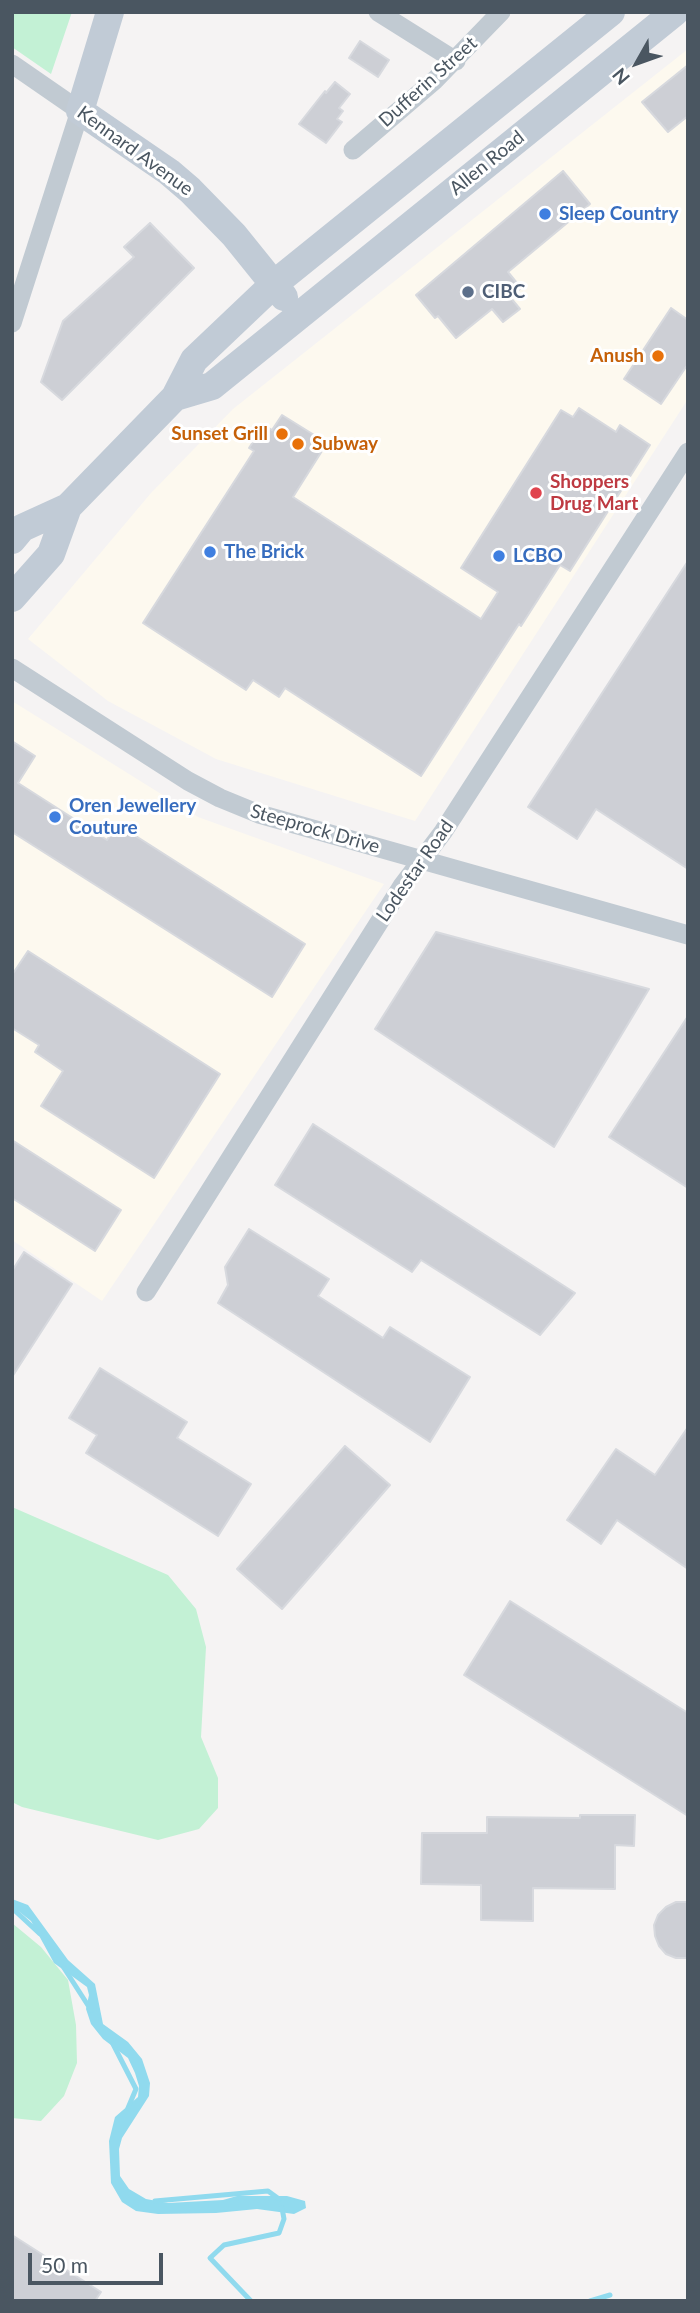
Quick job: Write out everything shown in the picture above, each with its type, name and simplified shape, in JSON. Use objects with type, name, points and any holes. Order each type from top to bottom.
[{"type":"main road","points":[[80,111],[110,12]]},
{"type":"main road","name":"Allen Road","points":[[274,284],[611,12]]},
{"type":"main road","name":"Allen Road","points":[[300,315],[675,12]]},
{"type":"main road","name":"Kennard Avenue","points":[[80,111],[169,172],[190,190],[234,235],[300,315]]},
{"type":"main road","points":[[12,540],[22,528],[68,507],[175,397],[194,360],[274,284]]},
{"type":"main road","points":[[175,397],[212,386],[300,315]]},
{"type":"main road","points":[[12,598],[51,554],[68,507]]},
{"type":"street","points":[[377,12],[456,61]]},
{"type":"street","name":"Dufferin Street","points":[[353,150],[456,61],[501,12]]},
{"type":"street","name":"Kennard Avenue","points":[[12,64],[80,111]]},
{"type":"street","points":[[12,323],[80,111]]},
{"type":"street","name":"Lodestar Road","points":[[146,1292],[373,932],[443,832],[688,452]]},
{"type":"street","name":"Steeprock Drive","points":[[12,668],[188,781],[259,814],[688,935]]},
{"type":"shaded area","points":[[688,49],[688,399],[415,821],[216,759],[108,701],[28,639],[151,493],[233,409]]},
{"type":"shaded area","points":[[12,701],[198,817],[384,884],[102,1301],[12,1240]]},
{"type":"green space","points":[[12,12],[72,12],[51,74],[12,47]]},
{"type":"green space","points":[[12,1507],[168,1575],[196,1609],[206,1647],[201,1737],[218,1778],[218,1808],[199,1829],[158,1840],[22,1807],[12,1802]]},
{"type":"green space","points":[[12,1923],[41,1947],[68,1980],[76,2025],[77,2063],[64,2096],[41,2121],[12,2118]]},
{"type":"water","points":[[12,1899],[28,1905],[68,1960],[95,1984],[103,2024],[128,2042],[142,2059],[150,2083],[149,2096],[122,2138],[119,2149],[120,2176],[129,2189],[146,2199],[168,2203],[223,2200],[237,2196],[287,2196],[305,2201],[306,2208],[294,2214],[257,2209],[158,2214],[136,2211],[122,2202],[111,2183],[109,2141],[115,2117],[138,2097],[139,2086],[135,2073],[128,2058],[103,2039],[91,2024],[86,2009],[89,1995],[87,1987],[54,1963],[31,1921],[12,1906]]},
{"type":"building","points":[[360,41],[389,60],[378,77],[349,58]]},
{"type":"building","points":[[688,65],[688,116],[668,132],[642,102]]},
{"type":"building","points":[[335,82],[350,94],[339,108],[343,111],[337,119],[342,122],[326,143],[299,124]]},
{"type":"building","points":[[563,171],[590,204],[508,272],[521,288],[510,297],[520,309],[503,322],[492,309],[456,338],[416,295]]},
{"type":"building","points":[[150,223],[194,268],[62,400],[41,382],[63,321],[134,257],[124,247]]},
{"type":"building","points":[[671,308],[688,320],[688,364],[661,404],[624,379]]},
{"type":"building","points":[[579,408],[616,432],[620,425],[650,445],[570,571],[560,565],[421,776],[285,688],[279,697],[253,680],[246,690],[143,623],[254,451],[249,448],[264,425],[272,430],[282,415],[327,443],[293,497],[481,619],[498,592],[461,568],[561,410],[573,417]]},
{"type":"building","points":[[688,561],[688,869],[596,809],[577,839],[528,807]]},
{"type":"building","points":[[12,741],[35,756],[18,783],[107,840],[117,824],[305,944],[272,997],[12,832]]},
{"type":"building","points":[[436,932],[649,989],[554,1147],[375,1029]]},
{"type":"building","points":[[28,951],[220,1074],[154,1178],[41,1106],[63,1071],[35,1052],[39,1045],[12,1028],[12,975]]},
{"type":"building","points":[[688,1016],[688,1188],[609,1137]]},
{"type":"building","points":[[313,1124],[575,1293],[540,1335],[421,1260],[412,1272],[275,1185]]},
{"type":"building","points":[[12,1140],[121,1210],[95,1251],[12,1198]]},
{"type":"building","points":[[249,1229],[329,1279],[318,1296],[383,1338],[390,1327],[470,1377],[430,1442],[218,1303],[228,1285],[225,1267]]},
{"type":"building","points":[[24,1252],[72,1284],[12,1377],[12,1271]]},
{"type":"building","points":[[100,1368],[187,1422],[177,1438],[251,1484],[218,1536],[86,1453],[97,1435],[69,1418]]},
{"type":"building","points":[[688,1427],[688,1569],[617,1520],[601,1544],[567,1520],[616,1449],[655,1475]]},
{"type":"building","points":[[345,1446],[390,1485],[282,1609],[237,1569]]},
{"type":"building","points":[[510,1601],[688,1713],[688,1816],[464,1675]]},
{"type":"building","points":[[580,1815],[635,1815],[634,1846],[615,1845],[615,1889],[533,1888],[533,1921],[481,1920],[481,1885],[421,1884],[422,1833],[487,1833],[487,1817],[580,1818]]},
{"type":"building","points":[[676,1902],[688,1902],[688,1958],[676,1958],[666,1954],[655,1936],[654,1925],[658,1915]]},
{"type":"building","points":[[12,2235],[101,2292],[95,2301],[12,2301]]},
{"type":"waterway","points":[[12,1908],[40,1934]]},
{"type":"waterway","points":[[64,1968],[91,2010]]},
{"type":"waterway","points":[[113,2044],[136,2089],[128,2108]]},
{"type":"waterway","points":[[155,2201],[268,2191],[279,2199]]},
{"type":"waterway","points":[[251,2301],[210,2258],[224,2245],[279,2233],[284,2219],[282,2208]]},
{"type":"waterway","points":[[590,2301],[610,2295]]},
{"type":"place","name":"Sleep Country","points":[[545,214]]},
{"type":"place","name":"CIBC","points":[[468,292]]},
{"type":"place","name":"Anush","points":[[658,356]]},
{"type":"place","name":"Sunset Grill","points":[[282,434]]},
{"type":"place","name":"Subway","points":[[298,444]]},
{"type":"place","name":"Shoppers Drug Mart","points":[[536,493]]},
{"type":"place","name":"The Brick","points":[[210,552]]},
{"type":"place","name":"LCBO","points":[[499,556]]},
{"type":"place","name":"Oren Jewellery Couture","points":[[55,817]]}]
